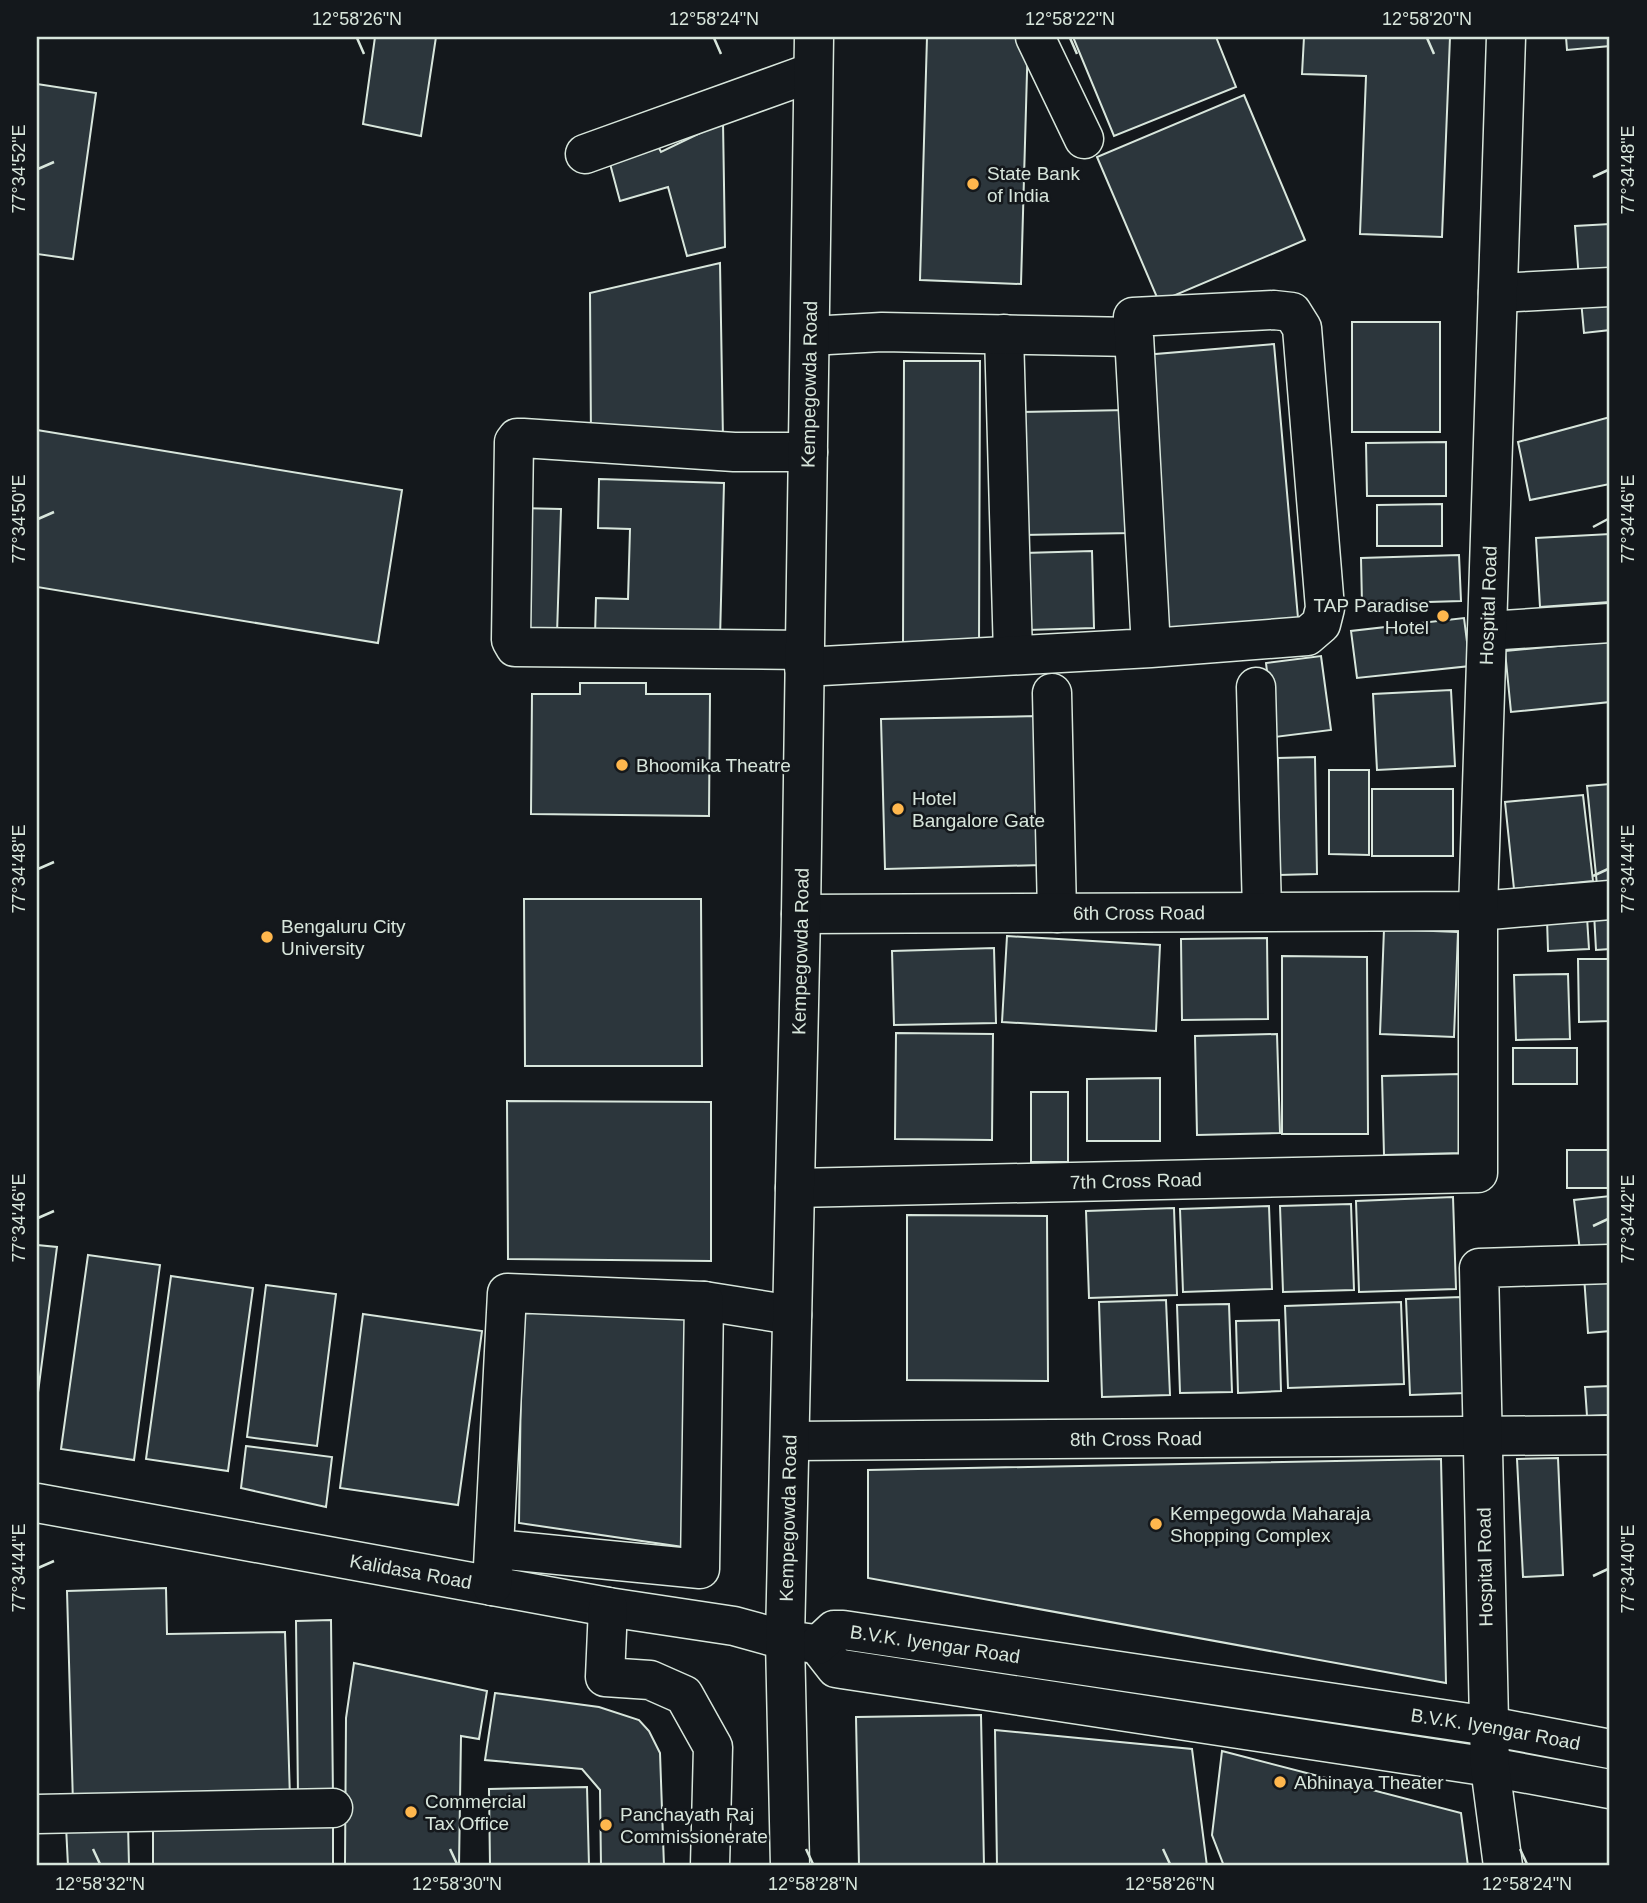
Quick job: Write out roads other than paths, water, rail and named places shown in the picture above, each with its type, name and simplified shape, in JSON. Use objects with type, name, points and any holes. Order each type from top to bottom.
[{"type":"street","points":[[1035,37],[1084,139]]},
{"type":"street","name":"Hospital Road","points":[[1478,1173],[1478,911],[1506,37]]},
{"type":"street","points":[[585,154],[814,54]]},
{"type":"street","name":"Kempegowda Road","points":[[790,1866],[802,1642],[790,1441],[814,54]]},
{"type":"street","points":[[1498,293],[1610,287]]},
{"type":"street","points":[[808,452],[734,452],[517,438],[514,442],[511,640],[515,647],[805,659],[1013,655],[1151,648],[1307,636],[1321,624],[1325,608],[1302,328],[1292,312],[1274,310],[1133,317],[1151,648]]},
{"type":"street","points":[[810,336],[882,332],[1133,337]]},
{"type":"street","points":[[1004,334],[1013,655]]},
{"type":"street","points":[[1487,631],[1610,623]]},
{"type":"street","points":[[1256,687],[1262,911]]},
{"type":"street","points":[[1052,693],[1057,913]]},
{"type":"street","name":"6th Cross Road","points":[[801,914],[1478,911],[1610,900]]},
{"type":"street","name":"7th Cross Road","points":[[795,1188],[1478,1173]]},
{"type":"street","name":"Hospital Road","points":[[1503,1866],[1490,1767],[1479,1268],[1610,1264]]},
{"type":"street","points":[[704,1301],[700,1569],[494,1567],[507,1293],[704,1301],[792,1315]]},
{"type":"street","name":"8th Cross Road","points":[[790,1441],[1610,1435]]},
{"type":"street","name":"Kalidasa Road","points":[[37,1503],[494,1567],[608,1607],[734,1626],[802,1642]]},
{"type":"street","points":[[608,1607],[605,1677],[650,1680],[684,1695],[713,1747],[710,1866]]},
{"type":"street","name":"B.V.K. Iyengar Road","points":[[802,1642],[834,1630],[843,1630],[1489,1726],[1610,1749]]},
{"type":"street","name":"B.V.K. Iyengar Road","points":[[802,1642],[842,1670],[1490,1767],[1610,1789]]},
{"type":"street","points":[[37,1814],[333,1808]]},
{"type":"place","name":"State Bank of India","points":[[973,184]]},
{"type":"place","name":"TAP Paradise Hotel","points":[[1443,616]]},
{"type":"place","name":"Bhoomika Theatre","points":[[622,765]]},
{"type":"place","name":"Hotel Bangalore Gate","points":[[898,809]]},
{"type":"place","name":"Bengaluru City University","points":[[267,937]]},
{"type":"place","name":"Kempegowda Maharaja Shopping Complex","points":[[1156,1524]]},
{"type":"place","name":"Abhinaya Theater","points":[[1280,1782]]},
{"type":"place","name":"Commercial Tax Office","points":[[411,1812]]},
{"type":"place","name":"Panchayath Raj Commissionerate","points":[[606,1825]]}]
